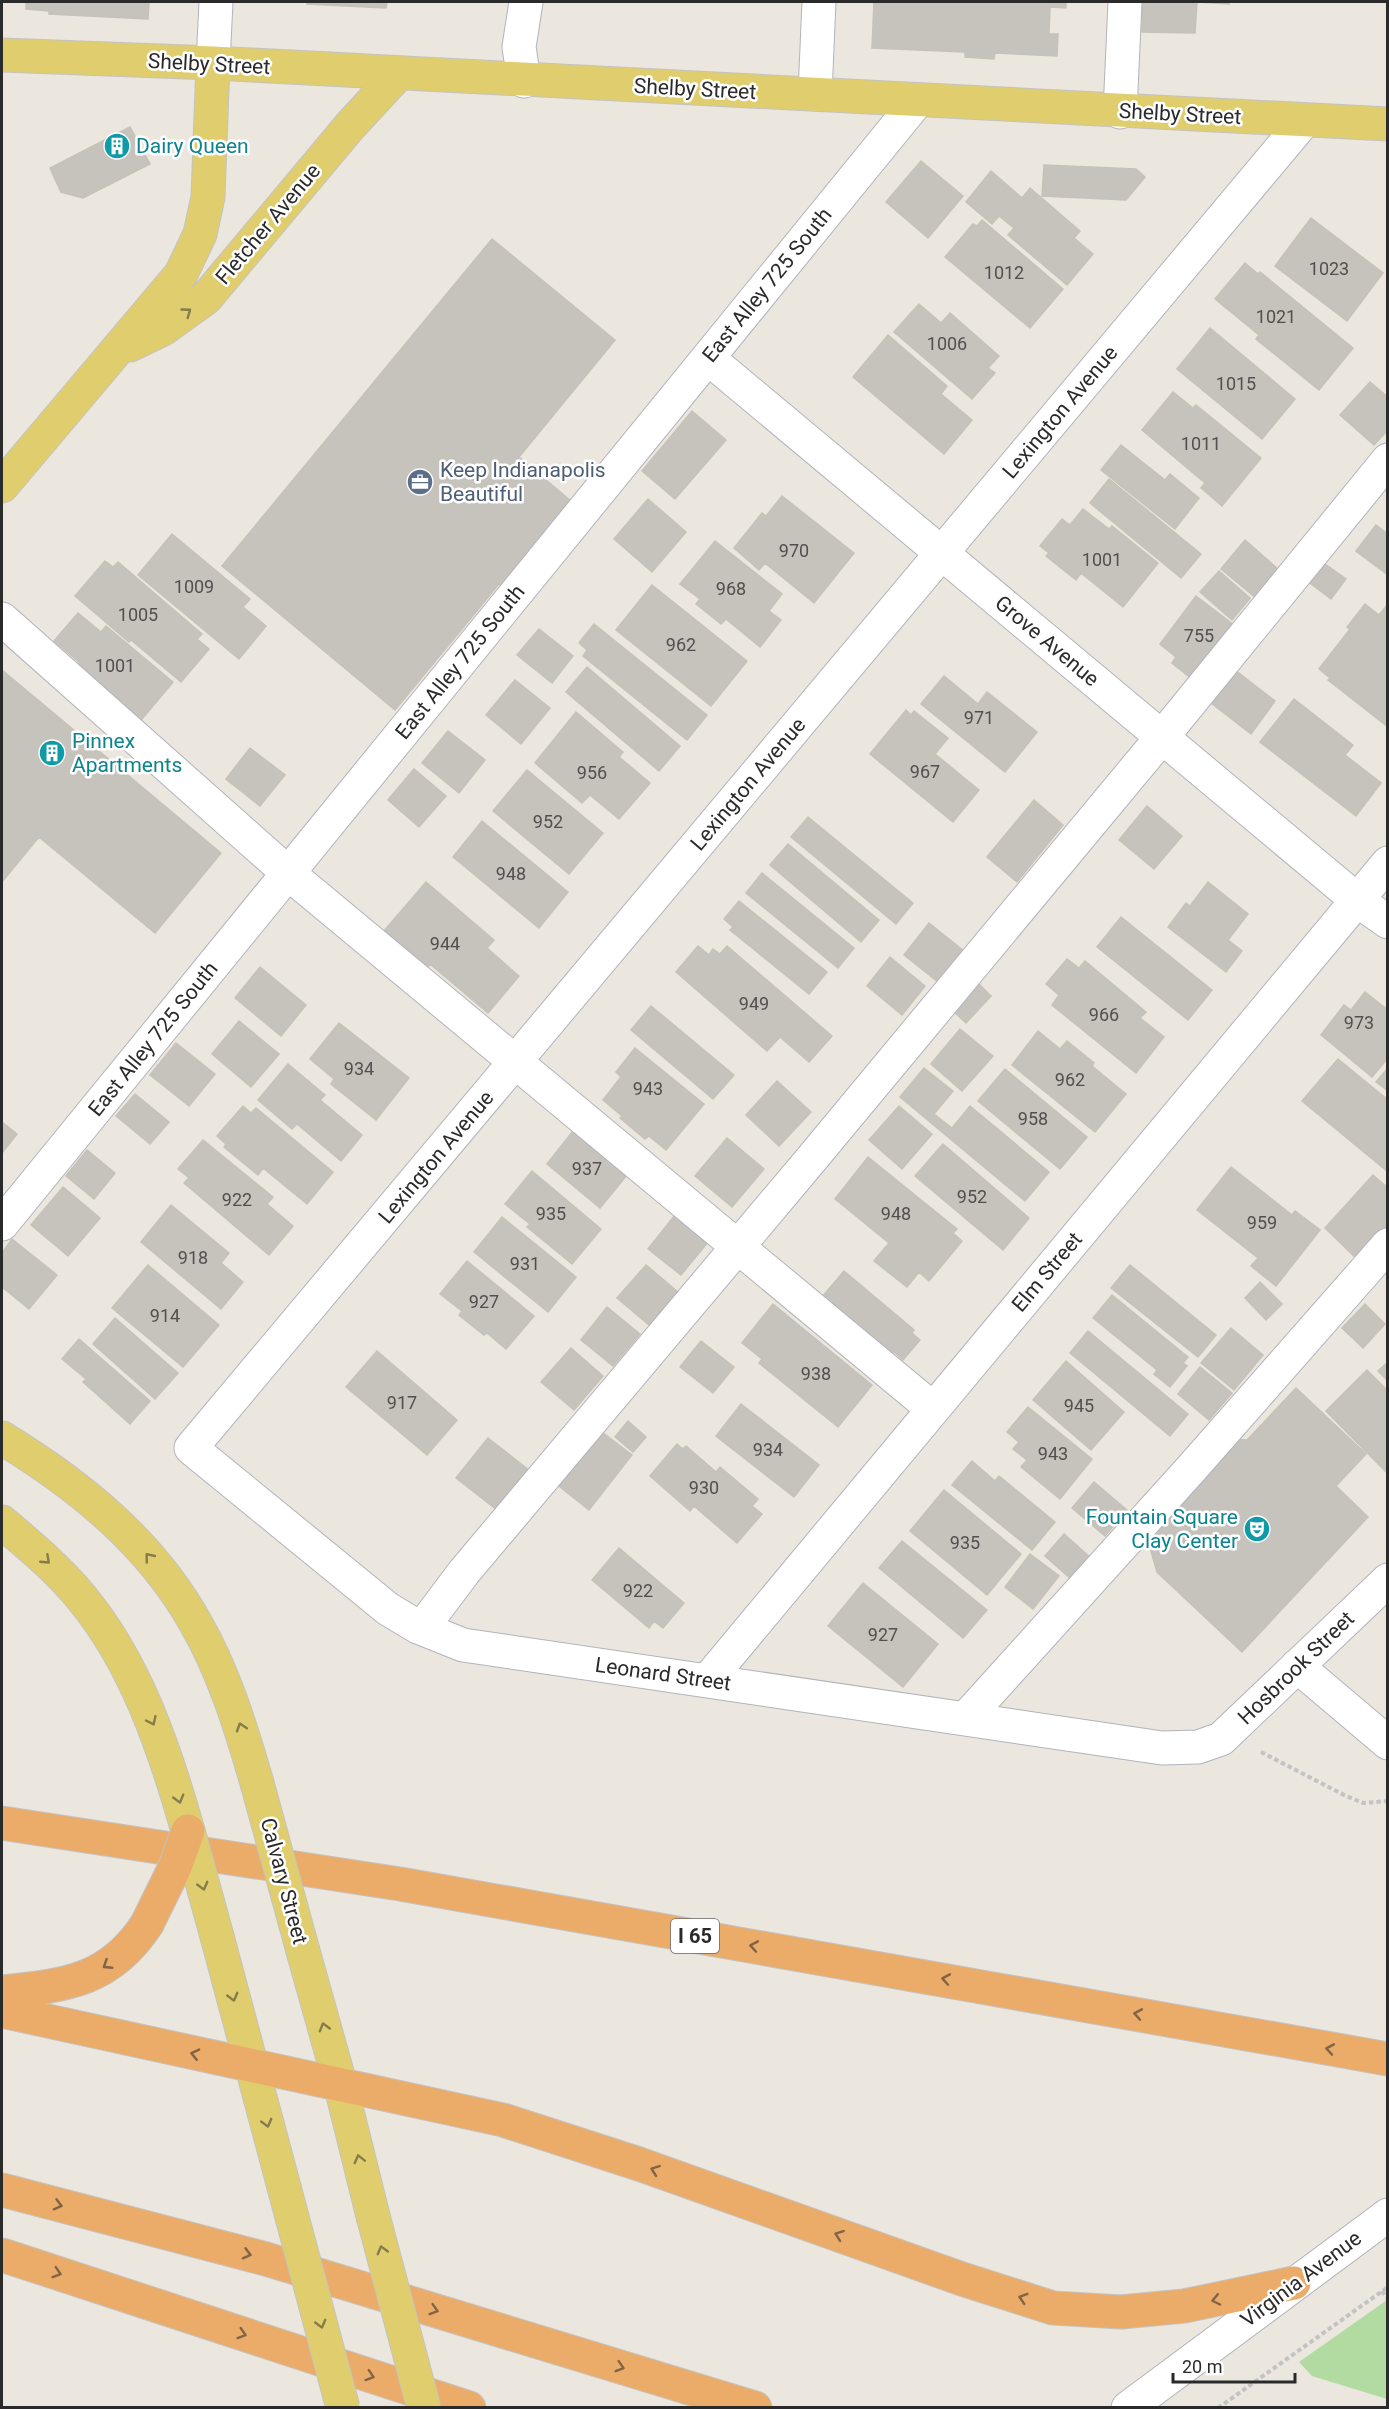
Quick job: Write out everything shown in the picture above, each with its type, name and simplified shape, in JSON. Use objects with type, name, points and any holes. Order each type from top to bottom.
[{"type":"highway","name":"I 65","points":[[2,1823],[400,1884],[1388,2059]]},
{"type":"highway","points":[[2,1992],[47,1987],[89,1976],[126,1951],[147,1924],[171,1876],[188,1831]]},
{"type":"highway","points":[[2,2011],[502,2120],[639,2164],[962,2279],[1053,2308],[1121,2312],[1184,2306],[1294,2283]]},
{"type":"highway","points":[[2,2190],[266,2259],[755,2408]]},
{"type":"highway","points":[[2,2255],[469,2408]]},
{"type":"main road","name":"Shelby Street","points":[[2,55],[213,63],[524,81],[1388,124]]},
{"type":"main road","name":"Fletcher Avenue","points":[[2,486],[177,280],[200,234],[208,197],[213,63]]},
{"type":"main road","name":"Fletcher Avenue","points":[[118,351],[164,329],[206,298],[350,126],[399,73]]},
{"type":"main road","name":"Calvary Street","points":[[2,1438],[64,1478],[127,1532],[195,1621],[224,1682],[258,1783],[340,2083],[424,2408]]},
{"type":"main road","points":[[2,1522],[46,1561],[82,1598],[130,1675],[157,1731],[170,1767],[218,1940],[343,2408]]},
{"type":"street","name":"Fletcher Avenue","points":[[213,63],[216,2]]},
{"type":"street","points":[[524,81],[519,47],[526,2]]},
{"type":"street","points":[[815,94],[819,2]]},
{"type":"street","points":[[1120,111],[1125,2]]},
{"type":"street","name":"East Alley 725 South","points":[[2,1224],[918,100]]},
{"type":"street","name":"Lexington Avenue","points":[[191,1448],[1304,121]]},
{"type":"street","name":"Grove Avenue","points":[[708,358],[1357,900],[1388,922]]},
{"type":"street","points":[[422,1628],[464,1572],[1162,737],[1388,460]]},
{"type":"street","points":[[2,619],[288,873],[933,1408]]},
{"type":"street","name":"Elm Street","points":[[707,1681],[1388,863]]},
{"type":"street","points":[[965,1719],[1191,1469],[1388,1245]]},
{"type":"street","name":"Leonard Street","points":[[191,1448],[388,1609],[422,1628],[463,1645],[1162,1748],[1197,1747]]},
{"type":"street","name":"Hosbrook Street","points":[[1197,1747],[1221,1739],[1388,1580]]},
{"type":"street","points":[[1297,1666],[1388,1743]]},
{"type":"street","name":"Virginia Avenue","points":[[1128,2408],[1388,2215]]},
{"type":"path","points":[[1261,1752],[1344,1796],[1363,1803],[1388,1801]]},
{"type":"path","points":[[1218,2408],[1388,2287]]},
{"type":"path","points":[[1382,2291],[1388,2299]]},
{"type":"green space","points":[[1387,2300],[1387,2399],[1312,2376],[1299,2362]]},
{"type":"building","points":[[26,2],[149,2],[148,19],[49,14],[49,11],[26,9]]},
{"type":"building","points":[[308,2],[387,2],[386,8],[307,4]]},
{"type":"building","points":[[874,2],[1066,2],[1066,8],[1050,7],[1049,34],[1058,34],[1057,56],[995,53],[994,59],[965,57],[965,52],[872,48]]},
{"type":"building","points":[[1143,2],[1197,2],[1195,33],[1142,32]]},
{"type":"building","points":[[1197,2],[1229,2],[1229,4]]},
{"type":"building","name":"Dairy Queen","points":[[130,127],[150,164],[83,198],[61,192],[50,168]]},
{"type":"building","points":[[921,161],[963,196],[928,238],[886,202]]},
{"type":"building","points":[[1044,165],[1136,169],[1145,177],[1126,200],[1042,196]]},
{"type":"building","points":[[991,171],[1022,198],[1030,188],[1080,231],[1074,238],[1093,254],[1067,285],[1008,235],[1014,228],[999,216],[992,224],[966,202]]},
{"type":"building","points":[[1311,218],[1383,273],[1347,321],[1275,266]]},
{"type":"building","points":[[982,220],[1063,289],[1030,328],[945,257],[973,224],[977,226]]},
{"type":"building","name":"Keep Indianapolis Beautiful","points":[[492,239],[615,340],[519,457],[578,507],[508,591],[499,584],[395,710],[222,566]]},
{"type":"building","points":[[1245,263],[1258,274],[1260,272],[1353,348],[1319,390],[1256,339],[1259,335],[1215,299]]},
{"type":"building","points":[[919,304],[941,323],[950,313],[999,356],[988,368],[995,373],[972,399],[894,332]]},
{"type":"building","points":[[1210,328],[1295,399],[1262,439],[1177,369]]},
{"type":"building","points":[[888,335],[947,386],[941,394],[972,420],[944,454],[853,377]]},
{"type":"building","points":[[1370,382],[1388,397],[1388,430],[1374,445],[1340,415]]},
{"type":"building","points":[[1173,392],[1193,408],[1196,405],[1261,458],[1222,506],[1201,488],[1205,483],[1142,430]]},
{"type":"building","points":[[692,411],[726,440],[675,499],[642,471]]},
{"type":"building","points":[[1121,445],[1165,480],[1170,474],[1199,498],[1175,529],[1101,470]]},
{"type":"building","points":[[1109,479],[1201,554],[1181,578],[1090,503]]},
{"type":"building","points":[[782,496],[854,553],[814,603],[765,563],[759,570],[734,548],[762,513],[766,516]]},
{"type":"building","points":[[648,499],[686,532],[652,572],[614,539]]},
{"type":"building","points":[[1083,509],[1109,529],[1112,526],[1158,563],[1123,607],[1081,573],[1076,580],[1046,556],[1049,553],[1040,546],[1062,519],[1070,525]]},
{"type":"building","points":[[1376,525],[1388,534],[1388,575],[1356,551]]},
{"type":"building","points":[[172,534],[250,599],[243,607],[266,626],[239,659],[138,575]]},
{"type":"building","points":[[1245,540],[1279,570],[1256,598],[1221,569]]},
{"type":"building","points":[[715,541],[782,594],[769,611],[781,620],[760,647],[726,619],[721,624],[696,604],[700,599],[680,584]]},
{"type":"building","points":[[105,561],[113,567],[118,562],[202,634],[197,639],[209,649],[181,682],[75,596]]},
{"type":"building","points":[[1325,564],[1346,579],[1331,599],[1310,583]]},
{"type":"building","points":[[1219,571],[1250,598],[1232,620],[1200,592]]},
{"type":"building","points":[[652,585],[747,661],[711,706],[616,630]]},
{"type":"building","points":[[1196,596],[1239,629],[1197,683],[1172,663],[1176,657],[1160,644]]},
{"type":"building","points":[[1365,604],[1379,615],[1388,604],[1388,659],[1347,627]]},
{"type":"building","points":[[78,613],[101,632],[106,626],[173,682],[137,725],[72,671],[79,662],[54,641]]},
{"type":"building","points":[[594,624],[707,715],[687,740],[583,656],[587,650],[579,643]]},
{"type":"building","points":[[539,629],[573,656],[552,683],[517,655]]},
{"type":"building","points":[[1350,629],[1388,659],[1388,727],[1328,680],[1330,678],[1319,669]]},
{"type":"building","points":[[587,667],[680,746],[659,771],[566,692]]},
{"type":"building","name":"Pinnex Apartments","points":[[2,670],[221,853],[155,933],[39,837],[2,882]]},
{"type":"building","points":[[1235,670],[1275,701],[1251,734],[1210,702]]},
{"type":"building","points":[[944,676],[978,704],[987,692],[1037,732],[1005,772],[921,704]]},
{"type":"building","points":[[515,680],[550,708],[521,744],[486,715]]},
{"type":"building","points":[[1294,699],[1353,745],[1345,755],[1381,783],[1356,816],[1260,742]]},
{"type":"building","points":[[906,710],[911,715],[914,711],[948,738],[935,754],[979,790],[953,822],[870,754]]},
{"type":"building","points":[[576,712],[623,752],[619,757],[650,783],[619,819],[590,795],[582,803],[535,763]]},
{"type":"building","points":[[448,731],[485,760],[459,793],[422,763]]},
{"type":"building","points":[[250,748],[285,775],[260,806],[226,779]]},
{"type":"building","points":[[414,769],[446,796],[419,827],[388,800]]},
{"type":"building","points":[[527,770],[603,833],[569,874],[493,811]]},
{"type":"building","points":[[1034,800],[1063,825],[1017,882],[987,857]]},
{"type":"building","points":[[1147,806],[1182,836],[1154,869],[1119,840]]},
{"type":"building","points":[[808,817],[913,903],[896,924],[791,837]]},
{"type":"building","points":[[482,821],[568,892],[539,928],[453,857]]},
{"type":"building","points":[[788,844],[879,920],[861,942],[770,865]]},
{"type":"building","points":[[762,873],[854,948],[838,968],[746,893]]},
{"type":"building","points":[[426,882],[494,940],[487,948],[519,976],[488,1013],[430,964],[427,968],[384,931]]},
{"type":"building","points":[[1208,882],[1248,914],[1228,940],[1242,951],[1226,972],[1168,927],[1186,903],[1190,906]]},
{"type":"building","points":[[739,901],[827,972],[809,994],[730,930],[733,927],[724,919]]},
{"type":"building","points":[[1121,917],[1212,990],[1188,1020],[1097,947]]},
{"type":"building","points":[[929,923],[964,951],[938,982],[904,955]]},
{"type":"building","points":[[698,946],[709,955],[713,949],[720,954],[727,946],[832,1036],[809,1062],[780,1037],[767,1051],[676,972]]},
{"type":"building","points":[[890,957],[925,986],[902,1015],[867,986]]},
{"type":"building","points":[[1067,959],[1079,968],[1085,961],[1146,1012],[1140,1018],[1164,1037],[1136,1073],[1052,1005],[1059,995],[1046,984]]},
{"type":"building","points":[[260,967],[306,1005],[281,1036],[235,998]]},
{"type":"building","points":[[976,981],[991,996],[966,1023],[950,1008]]},
{"type":"building","points":[[1365,992],[1388,1010],[1388,1058],[1372,1077],[1321,1035],[1344,1005],[1351,1010]]},
{"type":"building","points":[[651,1006],[734,1075],[713,1099],[631,1030]]},
{"type":"building","points":[[239,1021],[279,1054],[251,1087],[212,1054]]},
{"type":"building","points":[[339,1023],[409,1078],[376,1120],[331,1084],[334,1079],[310,1059]]},
{"type":"building","points":[[960,1029],[993,1056],[962,1091],[931,1064]]},
{"type":"building","points":[[1038,1031],[1060,1049],[1067,1041],[1094,1063],[1092,1066],[1126,1094],[1095,1132],[1012,1065]]},
{"type":"building","points":[[176,1043],[215,1074],[189,1106],[150,1075]]},
{"type":"building","points":[[635,1048],[704,1104],[666,1150],[649,1136],[645,1139],[603,1100],[621,1077],[616,1072]]},
{"type":"building","points":[[1338,1059],[1388,1100],[1388,1172],[1302,1101]]},
{"type":"building","points":[[288,1064],[325,1095],[320,1100],[362,1135],[341,1161],[297,1124],[292,1129],[258,1100]]},
{"type":"building","points":[[924,1068],[953,1091],[934,1114],[952,1128],[970,1106],[1049,1172],[1025,1201],[900,1097]]},
{"type":"building","points":[[1388,1068],[1388,1091],[1376,1082]]},
{"type":"building","points":[[1005,1069],[1087,1137],[1060,1169],[978,1101]]},
{"type":"building","points":[[777,1081],[811,1112],[779,1146],[746,1115]]},
{"type":"building","points":[[135,1094],[169,1122],[150,1144],[116,1116]]},
{"type":"building","points":[[243,1106],[251,1113],[256,1108],[333,1172],[307,1204],[263,1168],[258,1175],[224,1147],[226,1144],[217,1136]]},
{"type":"building","points":[[899,1106],[932,1134],[902,1169],[869,1140]]},
{"type":"building","points":[[2,1122],[17,1134],[2,1153]]},
{"type":"building","points":[[573,1131],[627,1175],[600,1208],[547,1164]]},
{"type":"building","points":[[727,1138],[764,1169],[732,1207],[695,1176]]},
{"type":"building","points":[[203,1140],[273,1197],[267,1204],[293,1226],[269,1255],[184,1183],[189,1178],[178,1169]]},
{"type":"building","points":[[943,1144],[1029,1218],[1003,1250],[915,1176]]},
{"type":"building","points":[[87,1150],[115,1173],[94,1199],[66,1176]]},
{"type":"building","points":[[868,1157],[957,1229],[953,1233],[962,1241],[929,1281],[919,1272],[907,1287],[874,1261],[889,1243],[835,1199]]},
{"type":"building","points":[[1231,1167],[1292,1215],[1295,1211],[1320,1230],[1276,1286],[1251,1266],[1258,1258],[1197,1210]]},
{"type":"building","points":[[532,1171],[601,1229],[572,1264],[527,1227],[530,1224],[505,1204]]},
{"type":"building","points":[[1373,1175],[1388,1188],[1388,1227],[1357,1259],[1325,1228]]},
{"type":"building","points":[[63,1187],[100,1218],[68,1256],[31,1225]]},
{"type":"building","points":[[171,1205],[229,1253],[221,1263],[243,1282],[221,1309],[141,1242]]},
{"type":"building","points":[[675,1215],[708,1242],[681,1275],[648,1249]]},
{"type":"building","points":[[502,1217],[576,1277],[548,1312],[474,1252]]},
{"type":"building","points":[[12,1239],[57,1275],[29,1309],[2,1287],[2,1253]]},
{"type":"building","points":[[467,1261],[534,1316],[506,1349],[487,1333],[484,1335],[459,1315],[462,1311],[440,1294]]},
{"type":"building","points":[[148,1265],[219,1325],[183,1367],[112,1308]]},
{"type":"building","points":[[646,1265],[678,1292],[649,1325],[617,1298]]},
{"type":"building","points":[[1130,1265],[1216,1335],[1198,1357],[1111,1288]]},
{"type":"building","points":[[844,1271],[914,1330],[912,1333],[920,1340],[903,1360],[893,1351],[891,1354],[823,1296]]},
{"type":"building","points":[[1260,1282],[1282,1304],[1266,1320],[1245,1298]]},
{"type":"building","points":[[1112,1295],[1188,1357],[1183,1363],[1187,1366],[1170,1387],[1154,1374],[1157,1370],[1093,1318]]},
{"type":"building","points":[[773,1304],[872,1385],[838,1427],[759,1363],[762,1359],[742,1343]]},
{"type":"building","points":[[1365,1304],[1385,1324],[1363,1348],[1342,1328]]},
{"type":"building","points":[[607,1307],[640,1334],[613,1366],[581,1340]]},
{"type":"building","points":[[115,1318],[178,1373],[155,1399],[93,1344]]},
{"type":"building","points":[[1231,1328],[1263,1355],[1234,1390],[1201,1363]]},
{"type":"building","points":[[1088,1331],[1188,1414],[1170,1436],[1070,1353]]},
{"type":"building","points":[[79,1339],[150,1401],[130,1424],[83,1382],[86,1379],[62,1359]]},
{"type":"building","points":[[701,1341],[734,1367],[713,1393],[680,1367]]},
{"type":"building","points":[[571,1348],[603,1376],[574,1410],[541,1382]]},
{"type":"building","points":[[377,1351],[457,1420],[427,1455],[346,1387]]},
{"type":"building","points":[[1066,1361],[1124,1412],[1091,1450],[1033,1400]]},
{"type":"building","points":[[1388,1362],[1388,1381],[1378,1371]]},
{"type":"building","points":[[1200,1367],[1232,1393],[1209,1420],[1178,1394]]},
{"type":"building","points":[[1367,1370],[1388,1391],[1388,1474],[1326,1411]]},
{"type":"building","name":"Fountain Square Clay Center","points":[[1296,1388],[1366,1454],[1336,1486],[1368,1517],[1242,1652],[1157,1572],[1148,1541],[1231,1439],[1247,1440]]},
{"type":"building","points":[[741,1404],[819,1465],[794,1497],[716,1436]]},
{"type":"building","points":[[1028,1407],[1092,1459],[1060,1499],[1021,1467],[1027,1460],[1013,1449],[1019,1442],[1007,1432]]},
{"type":"building","points":[[628,1421],[646,1437],[633,1452],[615,1437]]},
{"type":"building","points":[[598,1429],[632,1455],[589,1510],[555,1483]]},
{"type":"building","points":[[488,1438],[529,1470],[497,1510],[456,1478]]},
{"type":"building","points":[[677,1444],[683,1449],[686,1446],[716,1472],[720,1467],[758,1499],[752,1506],[762,1514],[737,1543],[694,1506],[690,1511],[650,1476]]},
{"type":"building","points":[[972,1461],[995,1481],[999,1476],[1055,1522],[1032,1550],[952,1485]]},
{"type":"building","points":[[1094,1482],[1127,1510],[1105,1536],[1072,1508]]},
{"type":"building","points":[[944,1490],[1021,1554],[987,1595],[910,1531]]},
{"type":"building","points":[[1064,1534],[1091,1558],[1071,1579],[1045,1556]]},
{"type":"building","points":[[902,1541],[987,1610],[963,1638],[879,1568]]},
{"type":"building","points":[[619,1548],[684,1603],[663,1628],[654,1621],[649,1628],[592,1580]]},
{"type":"building","points":[[1030,1554],[1059,1576],[1033,1609],[1005,1587]]},
{"type":"building","points":[[863,1583],[938,1644],[903,1687],[828,1626]]},
{"type":"place","name":"Dairy Queen","points":[[117,146]]},
{"type":"place","name":"Keep Indianapolis Beautiful","points":[[420,482]]},
{"type":"place","name":"Pinnex Apartments","points":[[52,753]]},
{"type":"place","name":"Fountain Square Clay Center","points":[[1257,1529]]}]
